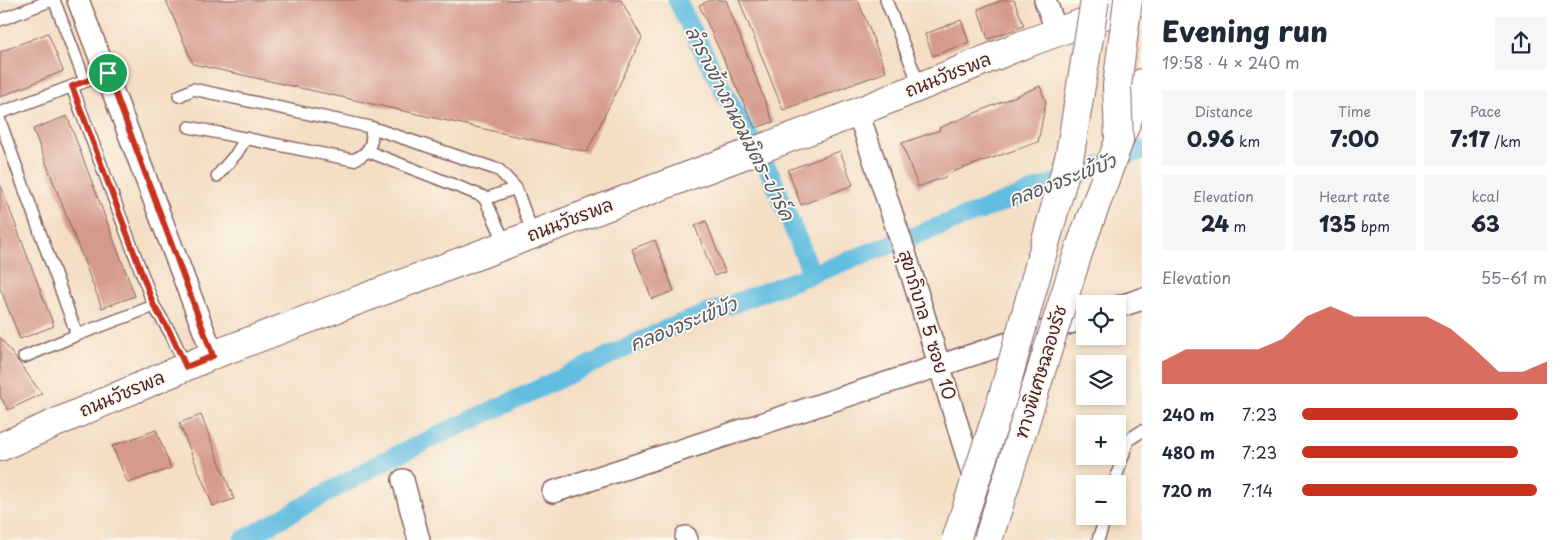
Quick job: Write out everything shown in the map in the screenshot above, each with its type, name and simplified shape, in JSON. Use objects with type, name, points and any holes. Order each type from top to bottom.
[{"type":"main road","name":"ทางพิเศษฉลองรัช","points":[[956,540],[1003,396],[1070,154],[1095,0]]},
{"type":"main road","name":"ทางพิเศษฉลองรัช","points":[[988,540],[1079,250],[1119,141],[1117,86],[1128,0]]},
{"type":"main road","name":"ถนนวัชรพล","points":[[0,447],[213,356],[858,112],[1142,0]]},
{"type":"main road","points":[[1119,141],[1142,83]]},
{"type":"street","points":[[78,0],[108,73],[213,356]]},
{"type":"street","points":[[1045,0],[1057,32]]},
{"type":"street","name":"สุขาภิบาล 5 ซอย 10","points":[[858,112],[906,256],[993,540]]},
{"type":"street","points":[[1126,305],[1142,299]]},
{"type":"street","points":[[553,492],[941,367],[1076,321]]},
{"type":"street","points":[[403,480],[419,540]]},
{"type":"lane","points":[[0,20],[53,0],[85,82]]},
{"type":"lane","points":[[886,0],[920,87]]},
{"type":"lane","points":[[0,113],[108,73]]},
{"type":"lane","points":[[72,86],[154,306],[171,334],[186,367]]},
{"type":"lane","points":[[179,96],[193,88],[370,127],[493,167],[516,188],[533,234]]},
{"type":"lane","points":[[0,121],[77,335]]},
{"type":"lane","points":[[189,127],[353,160],[361,157],[367,151],[373,136],[370,127]]},
{"type":"lane","points":[[217,176],[236,154],[246,138]]},
{"type":"lane","points":[[367,151],[472,190],[485,199],[506,245]]},
{"type":"lane","points":[[485,199],[516,188]]},
{"type":"lane","points":[[24,357],[154,306]]},
{"type":"lane","points":[[1117,475],[1128,440],[1142,431]]},
{"type":"lane","points":[[1098,540],[1103,525]]},
{"type":"building","points":[[166,0],[621,0],[642,38],[587,152],[193,64]]},
{"type":"building","points":[[711,0],[726,0],[773,122],[755,128],[699,5]]},
{"type":"building","points":[[739,0],[858,0],[886,72],[783,110]]},
{"type":"building","points":[[1004,0],[1014,0],[1024,26],[988,39],[978,9]]},
{"type":"building","points":[[961,20],[969,42],[933,56],[925,34]]},
{"type":"building","points":[[48,33],[63,71],[0,97],[0,52]]},
{"type":"building","points":[[1040,86],[1046,102],[1038,142],[955,171],[945,177],[918,187],[902,143],[940,130],[939,128]]},
{"type":"building","points":[[67,116],[135,296],[102,308],[33,129]]},
{"type":"building","points":[[840,151],[853,185],[801,205],[788,170]]},
{"type":"building","points":[[0,184],[54,326],[20,339],[0,288]]},
{"type":"building","points":[[706,221],[725,272],[714,276],[695,226]]},
{"type":"building","points":[[655,240],[674,291],[652,299],[632,249]]},
{"type":"building","points":[[0,337],[42,394],[8,410],[0,396]]},
{"type":"building","points":[[201,415],[234,499],[213,506],[179,423]]},
{"type":"building","points":[[156,430],[171,468],[128,483],[112,446]]},
{"type":"waterway","name":"ลำรางข้างถนอมมิตร-ปาร์ค","points":[[677,0],[727,98],[771,175],[812,274]]},
{"type":"waterway","name":"คลองจระเข้บัว","points":[[243,540],[388,459],[666,329],[1142,150]]},
{"type":"route","points":[[108,73],[213,356],[186,367],[171,334],[154,306],[72,86],[108,73]]}]
